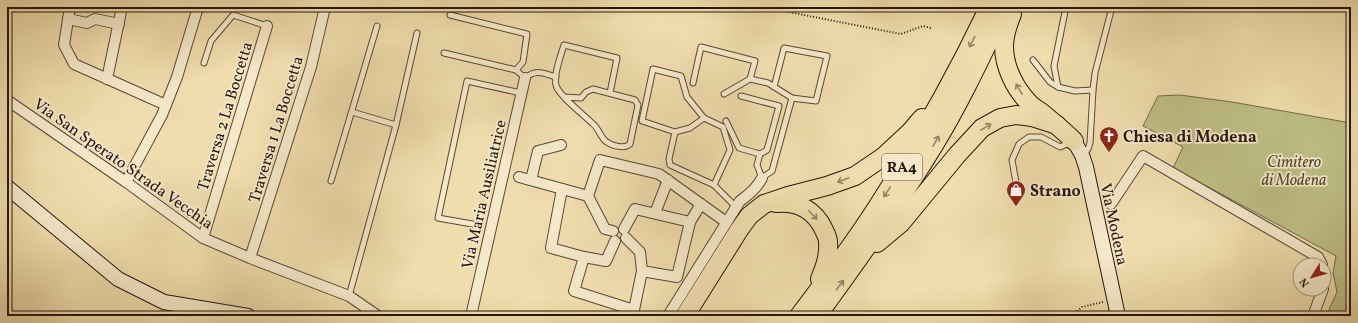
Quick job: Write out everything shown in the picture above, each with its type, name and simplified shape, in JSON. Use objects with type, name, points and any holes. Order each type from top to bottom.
[{"type":"highway","name":"RA4","points":[[799,316],[853,243],[888,191],[938,106],[989,7]]},
{"type":"highway","name":"RA4","points":[[817,316],[862,255],[934,144],[973,74],[1005,7]]},
{"type":"highway","points":[[1012,7],[1012,13],[1006,32],[1004,46],[1005,58],[1011,76],[1020,92],[1030,104],[1057,125],[1078,148]]},
{"type":"highway","points":[[685,316],[749,216],[764,204],[827,186],[855,176],[883,157],[910,132],[925,113],[938,106]]},
{"type":"highway","points":[[862,255],[901,223],[957,154],[982,128],[1000,118],[1016,115],[1032,117],[1057,125]]},
{"type":"highway","points":[[764,204],[787,202],[801,206],[811,211],[822,225],[828,241],[827,263],[812,299]]},
{"type":"street","points":[[70,7],[64,44],[74,64],[166,105]]},
{"type":"street","points":[[107,79],[122,7]]},
{"type":"street","points":[[126,182],[140,158],[166,105],[177,77],[198,7]]},
{"type":"street","name":"Traversa 1 La Boccetta","points":[[250,258],[311,67],[325,7]]},
{"type":"street","points":[[68,20],[87,24],[95,19],[119,24]]},
{"type":"street","name":"Traversa 2 La Boccetta","points":[[203,238],[268,26]]},
{"type":"street","name":"Via Maria Ausiliatrice","points":[[471,316],[525,78]]},
{"type":"street","name":"Via San Sperato Strada Vecchia","points":[[7,100],[126,182],[203,238],[250,258],[349,296],[378,316]]},
{"type":"street","points":[[531,180],[538,151],[561,145]]},
{"type":"street","name":"Via Modena","points":[[1078,148],[1086,167],[1118,316]]},
{"type":"street","points":[[1111,204],[1143,156],[1318,257]]},
{"type":"street","points":[[613,231],[605,228],[588,196],[600,160],[659,174],[726,222]]},
{"type":"street","points":[[519,177],[588,196]]},
{"type":"street","points":[[668,316],[740,201],[752,193],[762,178]]},
{"type":"street","points":[[655,213],[668,180]]},
{"type":"street","points":[[7,187],[118,279],[164,302],[248,316]]},
{"type":"street","points":[[562,189],[551,248],[584,258],[606,261],[615,241]]},
{"type":"street","points":[[642,271],[677,277],[690,222],[701,204]]},
{"type":"street","points":[[615,241],[622,242],[635,209],[690,222]]},
{"type":"street","points":[[584,258],[574,292],[634,310],[642,271],[640,252],[619,227],[613,231],[612,237],[615,241]]},
{"type":"street","points":[[1313,316],[1320,297]]},
{"type":"lane","points":[[1058,87],[1054,66],[1066,7]]},
{"type":"lane","points":[[1017,188],[1012,160],[1019,144],[1029,137],[1041,137],[1060,147],[1088,148],[1090,143],[1095,74],[1112,7]]},
{"type":"lane","points":[[450,14],[527,34],[523,62],[516,70]]},
{"type":"lane","points":[[204,63],[211,41],[233,15],[268,26]]},
{"type":"lane","points":[[331,181],[377,26]]},
{"type":"lane","points":[[349,296],[396,125],[418,33]]},
{"type":"lane","points":[[565,97],[581,98],[586,92],[593,90],[635,100],[638,105],[630,144],[624,147],[608,144],[604,141],[598,128],[565,97],[559,91],[555,84],[564,46],[617,58],[610,93]]},
{"type":"lane","points":[[692,83],[701,47],[754,61],[750,79]]},
{"type":"lane","points":[[724,94],[750,79],[768,83],[774,87],[792,98],[816,101],[827,56],[784,48],[774,87]]},
{"type":"lane","points":[[444,54],[516,70],[525,78],[532,72],[542,72],[556,77]]},
{"type":"lane","points":[[1033,60],[1050,82],[1058,87],[1075,91],[1093,90]]},
{"type":"lane","points":[[704,118],[690,128],[675,132],[642,122],[653,69],[681,76],[687,97],[704,118],[723,127],[730,150],[714,185]]},
{"type":"lane","points":[[478,225],[438,218],[467,81],[521,94]]},
{"type":"lane","points":[[741,96],[779,106],[767,150],[760,154],[757,165],[762,178],[772,171],[792,98]]},
{"type":"lane","points":[[352,112],[396,125]]},
{"type":"lane","points":[[726,121],[739,148],[760,154]]},
{"type":"lane","points":[[675,132],[669,158],[670,165],[714,185],[736,207]]},
{"type":"path","points":[[734,7],[755,7]]},
{"type":"path","points":[[763,7],[901,34],[923,26],[931,28]]},
{"type":"path","points":[[1076,316],[1075,313],[1082,307],[1114,300]]},
{"type":"green space","name":"Cimitero di Modena","points":[[1180,95],[1232,102],[1351,123],[1351,316],[1326,316],[1337,292],[1333,273],[1336,256],[1173,168],[1183,147],[1143,126],[1158,96]]},
{"type":"place","name":"Chiesa di Modena","points":[[1109,153]]},
{"type":"place","name":"Strano","points":[[1016,207]]}]
